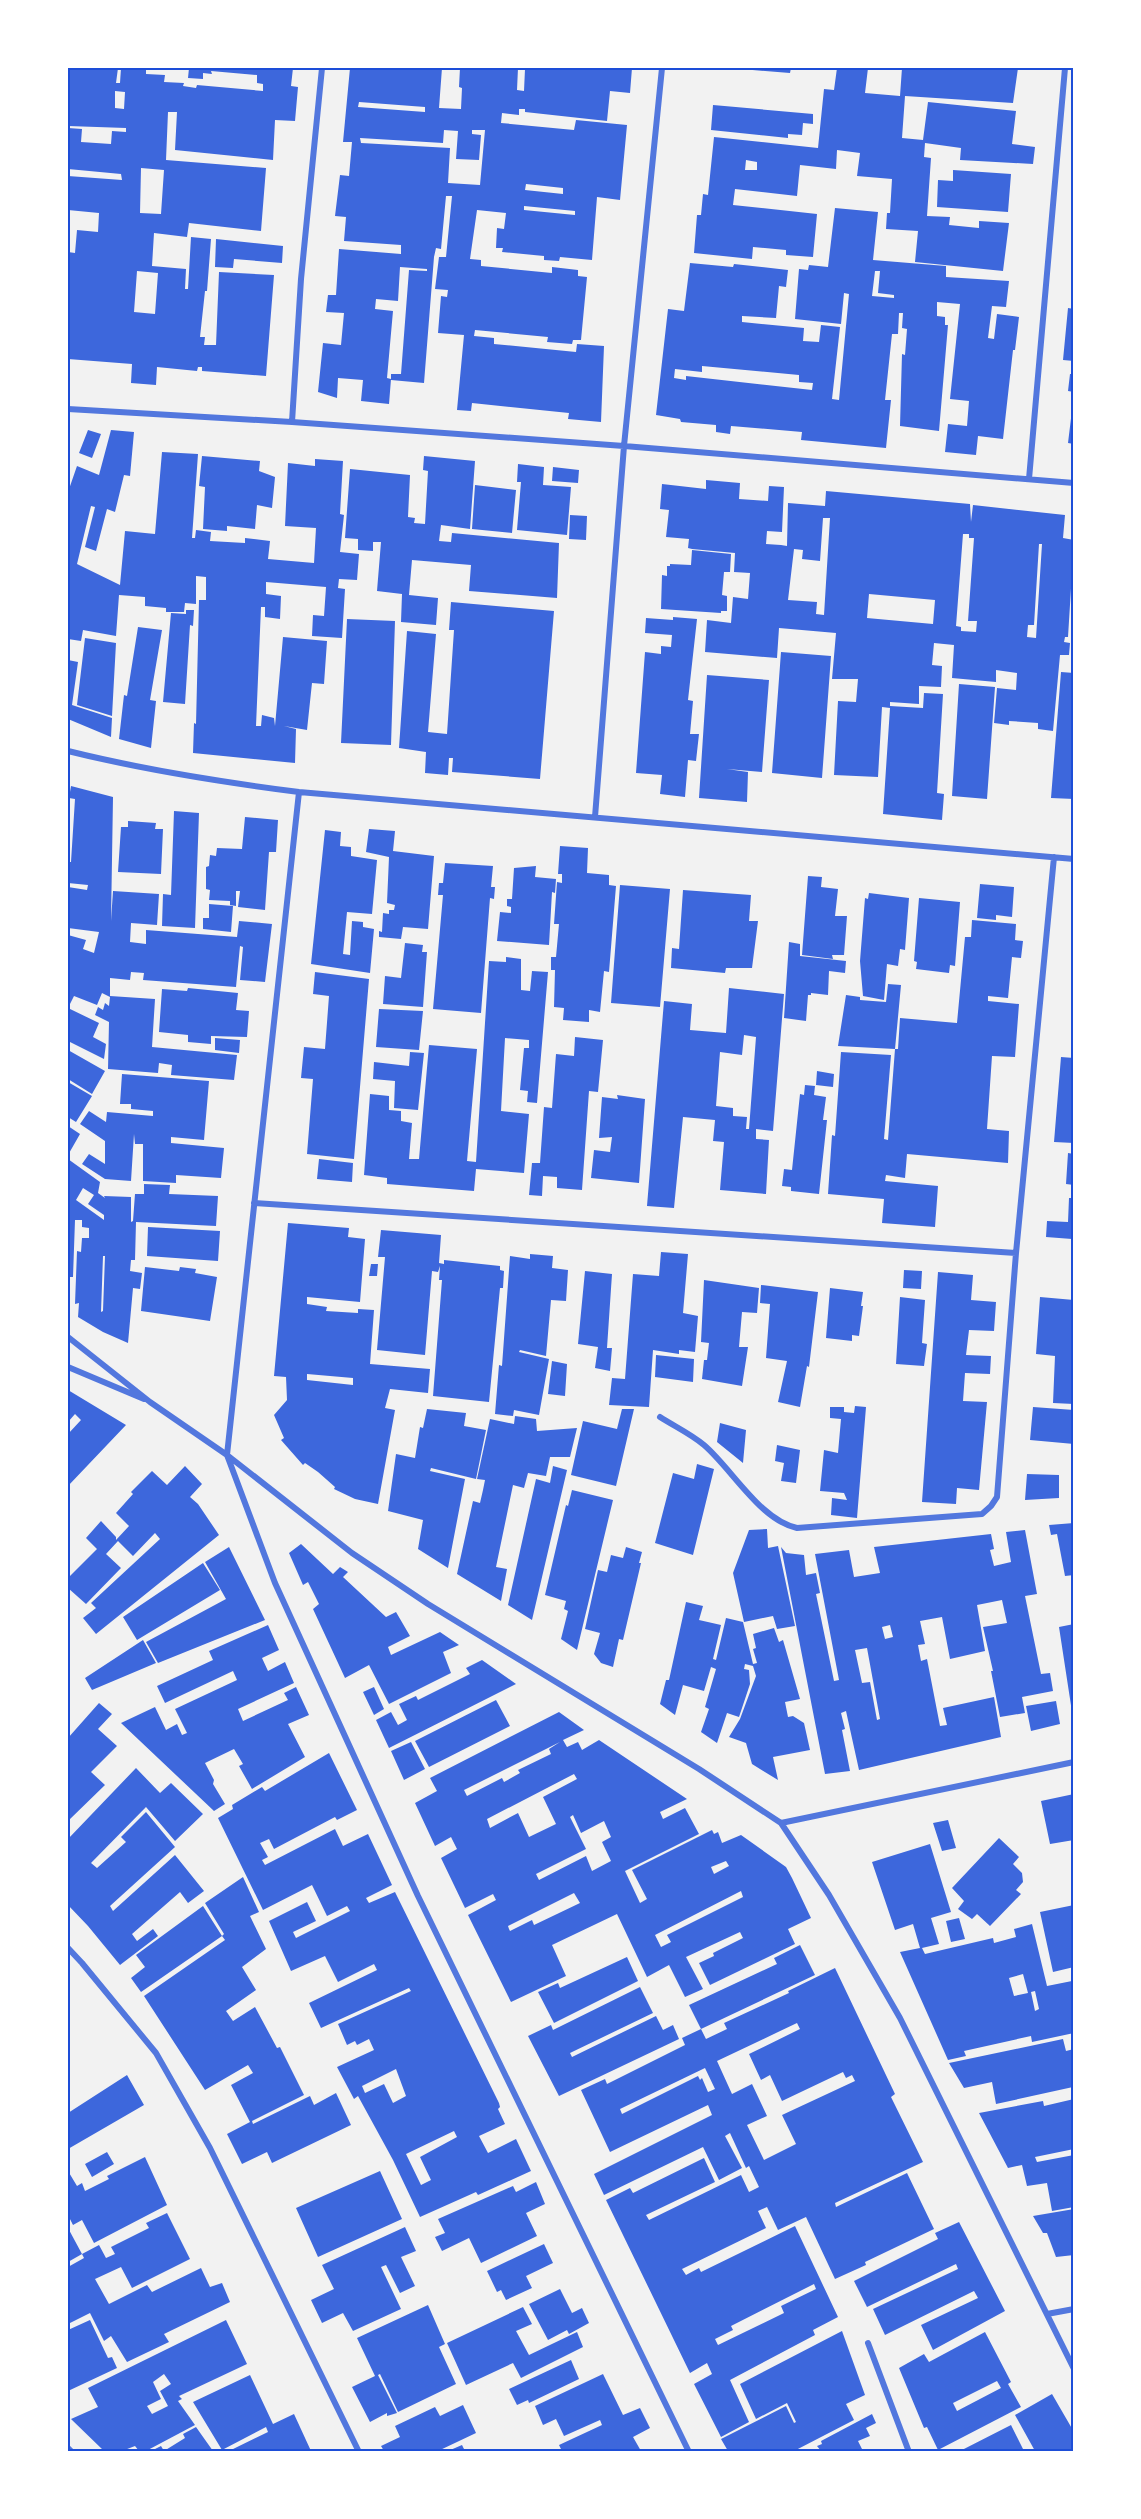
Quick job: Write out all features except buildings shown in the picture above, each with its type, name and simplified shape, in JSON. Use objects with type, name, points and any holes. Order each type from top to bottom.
[{"type":"street","points":[[292,422],[301,279],[322,68]]},
{"type":"street","points":[[595,817],[624,446],[662,68]]},
{"type":"street","points":[[1029,479],[1065,68]]},
{"type":"street","points":[[68,409],[292,422],[624,446],[1074,483]]},
{"type":"street","points":[[68,751],[130,766],[206,780],[299,792],[1074,859]]},
{"type":"street","points":[[299,792],[227,1455],[275,1583],[418,1896],[689,2451]]},
{"type":"street","points":[[660,1417],[702,1443],[767,1513],[786,1525],[796,1528],[982,1514],[991,1506],[997,1497],[1016,1253],[1054,857]]},
{"type":"street","points":[[254,1203],[1016,1253]]},
{"type":"street","points":[[68,1337],[150,1402],[227,1455],[352,1553],[428,1604],[699,1769],[782,1823],[829,1895],[900,2018],[1074,2369]]},
{"type":"street","points":[[68,1367],[150,1402]]},
{"type":"street","points":[[782,1823],[1074,1762]]},
{"type":"street","points":[[68,1948],[156,2053],[210,2148],[359,2451]]},
{"type":"street","points":[[1047,2314],[1074,2309]]},
{"type":"street","points":[[868,2343],[909,2451]]},
{"type":"street","points":[[68,2448],[72,2451]]}]
